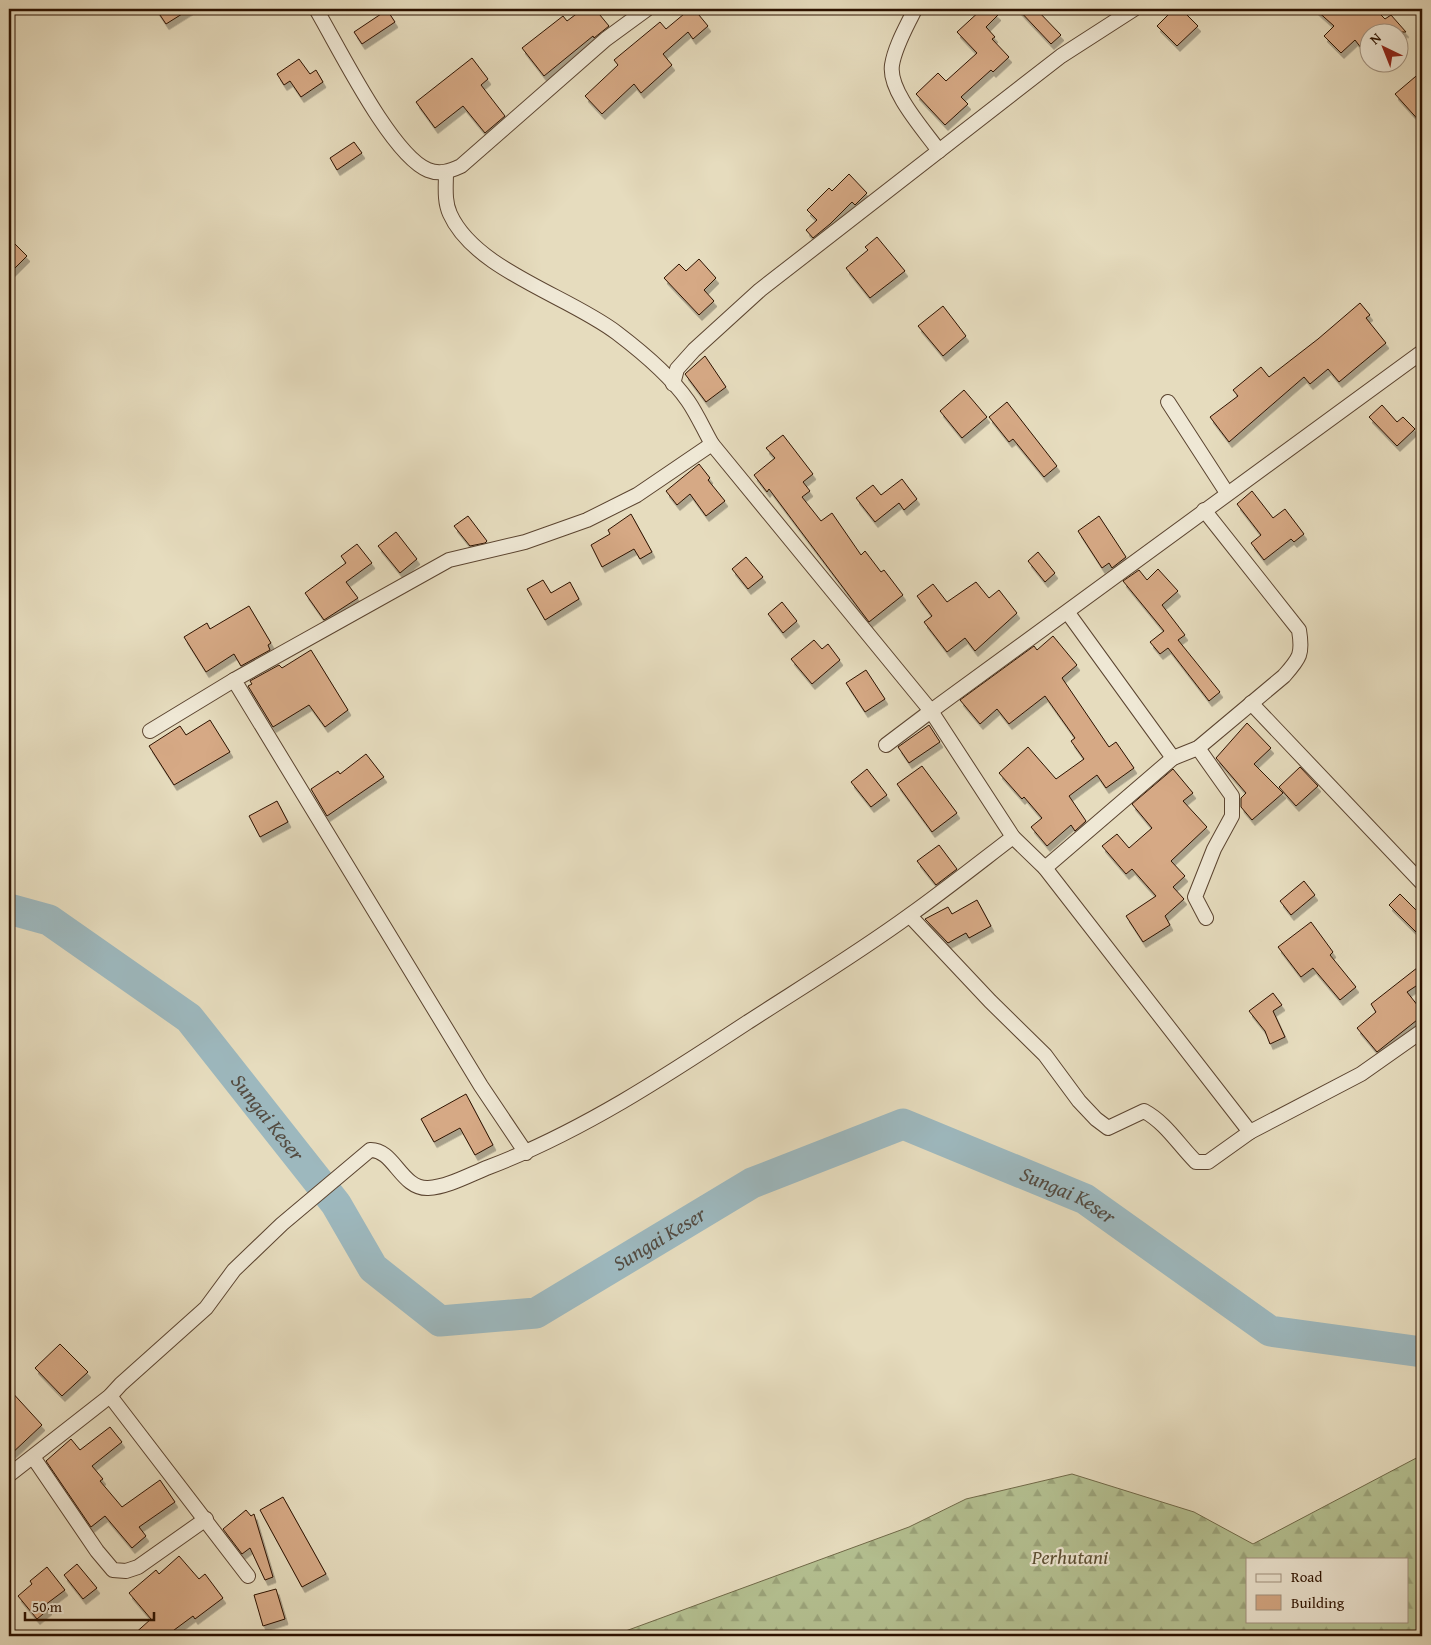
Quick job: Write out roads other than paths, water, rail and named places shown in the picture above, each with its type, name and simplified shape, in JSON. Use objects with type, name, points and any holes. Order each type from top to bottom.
[{"type":"street","points":[[316,9],[392,138],[413,161],[429,171],[446,172],[461,166],[606,39],[647,9]]},
{"type":"street","points":[[915,9],[903,33],[892,66],[892,77],[896,91],[939,151]]},
{"type":"street","points":[[673,384],[677,369],[694,350],[760,290],[1061,56],[1134,9]]},
{"type":"street","points":[[446,172],[445,194],[450,214],[469,241],[485,256],[513,274],[574,306],[616,332],[673,384],[688,401],[712,444],[931,711],[1013,837],[1046,868],[1250,1132]]},
{"type":"street","points":[[886,744],[1068,613],[1227,493],[1422,352]]},
{"type":"street","points":[[1168,402],[1227,493]]},
{"type":"street","points":[[150,731],[234,680],[449,560],[526,542],[604,512],[637,495],[712,444]]},
{"type":"street","points":[[1046,868],[1173,758],[1198,748],[1284,676],[1296,663],[1302,649],[1299,630],[1204,510]]},
{"type":"street","points":[[1068,613],[1173,758]]},
{"type":"street","points":[[234,680],[476,1077],[526,1153]]},
{"type":"street","points":[[1251,703],[1422,883]]},
{"type":"street","points":[[1198,748],[1232,796],[1232,816],[1214,849],[1195,897],[1206,918]]},
{"type":"street","points":[[9,1475],[110,1396],[206,1308],[234,1270],[282,1224],[370,1150],[376,1150],[381,1153],[399,1174],[415,1184],[427,1188],[448,1183],[526,1153],[584,1124],[702,1052],[910,916],[1013,837]]},
{"type":"street","points":[[910,916],[990,1002],[1045,1055],[1079,1101],[1096,1120],[1108,1128],[1144,1111],[1156,1117],[1196,1162],[1208,1162],[1250,1132],[1361,1074],[1422,1031]]},
{"type":"street","points":[[110,1396],[248,1576]]},
{"type":"street","points":[[33,1457],[97,1551],[113,1570],[126,1571],[138,1567],[206,1519]]},
{"type":"waterway","name":"Sungai Keser","points":[[9,909],[49,920],[189,1018],[336,1204],[373,1268],[440,1321],[536,1313],[752,1183],[903,1124],[1085,1199],[1270,1331],[1422,1352]]},
{"type":"park label","name":"Perhutani","points":[[1070,1557]]}]
